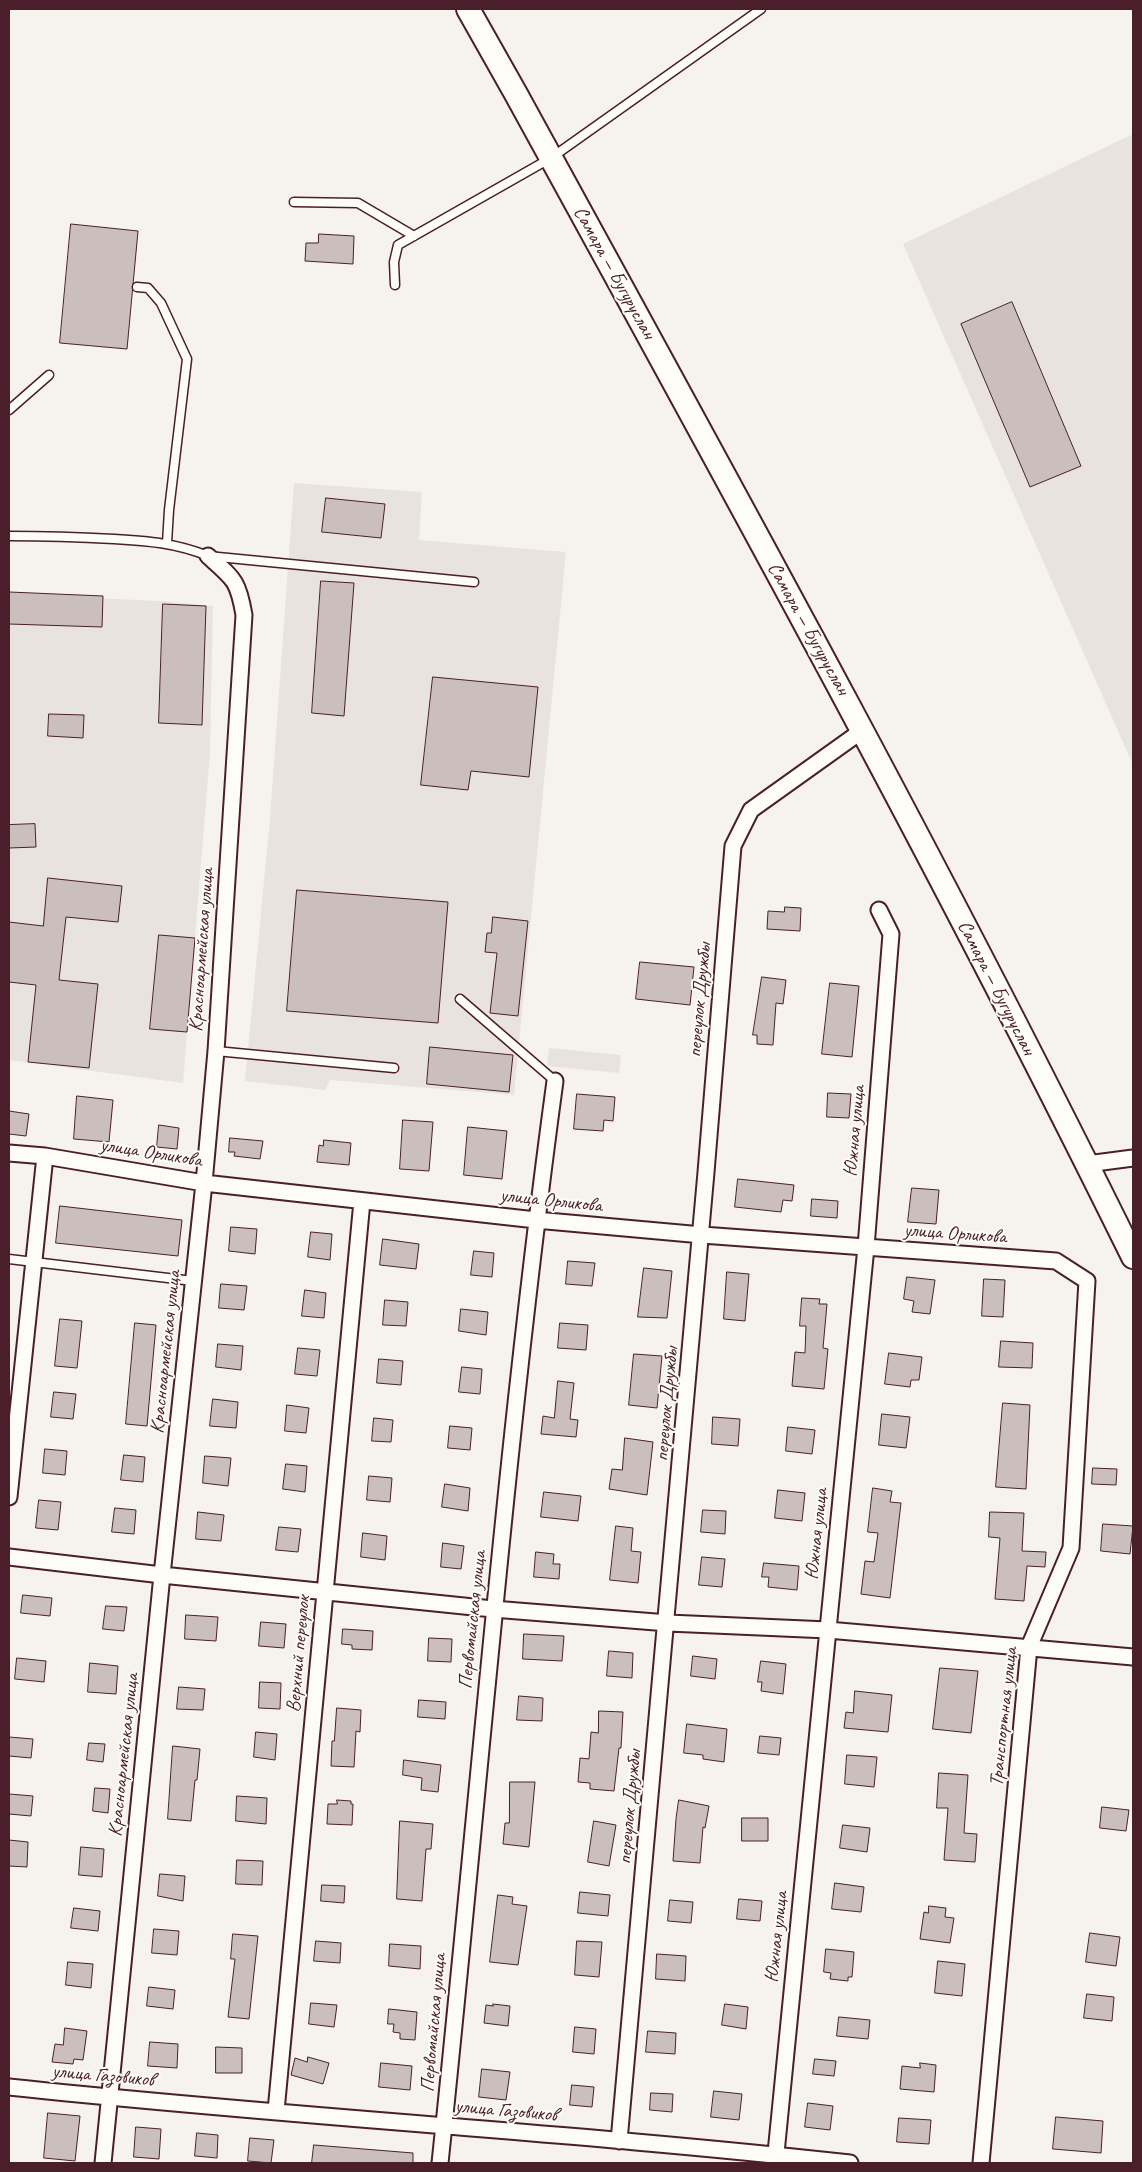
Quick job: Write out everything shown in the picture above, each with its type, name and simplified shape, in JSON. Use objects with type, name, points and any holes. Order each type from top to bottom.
[{"type":"main road","name":"Самара — Бугуруслан","points":[[468,9],[552,158],[863,730],[1133,1257]]},
{"type":"street","name":"Красноармейская улица","points":[[103,2163],[216,1051],[244,615],[240,591],[232,578],[208,556]]},
{"type":"street","name":"переулок Дружбы","points":[[619,2141],[668,1622],[702,1235],[733,846],[751,810],[863,730]]},
{"type":"street","name":"Южная улица","points":[[775,2159],[866,1247],[891,934],[878,910]]},
{"type":"street","name":"Первомайская улица","points":[[440,2163],[493,1609],[536,1220],[555,1082]]},
{"type":"street","name":"улица Орликова","points":[[9,1153],[45,1156],[204,1183],[536,1220],[702,1235],[1056,1260],[1087,1281]]},
{"type":"street","points":[[9,1497],[45,1156]]},
{"type":"street","points":[[1087,1164],[1133,1158]]},
{"type":"street","name":"Верхний переулок","points":[[276,2111],[362,1201]]},
{"type":"street","name":"Транспортная улица","points":[[981,2163],[1029,1647],[1071,1548],[1087,1281]]},
{"type":"street","points":[[9,1557],[162,1575],[493,1609],[668,1622],[828,1630],[1133,1657]]},
{"type":"street","name":"улица Газовиков","points":[[9,2087],[111,2098],[619,2141],[775,2159],[850,2163]]},
{"type":"lane","points":[[395,285],[394,262],[398,245],[552,158],[761,9]]},
{"type":"lane","points":[[294,202],[358,203],[414,236]]},
{"type":"lane","points":[[137,287],[148,288],[161,302],[186,359],[167,543]]},
{"type":"lane","points":[[9,410],[49,375]]},
{"type":"lane","points":[[9,536],[66,536],[167,543],[191,549],[208,556],[474,582]]},
{"type":"lane","points":[[460,999],[555,1082]]},
{"type":"lane","points":[[216,1051],[394,1068]]},
{"type":"lane","points":[[9,1259],[193,1281]]},
{"type":"shaded area","points":[[1133,134],[1133,765],[903,244]]},
{"type":"shaded area","points":[[294,483],[422,492],[419,540],[566,552],[514,1095],[330,1080],[325,1090],[245,1081],[270,818]]},
{"type":"shaded area","points":[[9,594],[160,601],[213,606],[210,753],[183,1083],[9,1060]]},
{"type":"shaded area","points":[[549,1048],[621,1055],[619,1073],[547,1066]]},
{"type":"building","points":[[71,224],[138,231],[127,349],[60,343]]},
{"type":"building","points":[[319,234],[354,236],[353,264],[305,261],[306,243],[318,243]]},
{"type":"building","points":[[1012,302],[1081,466],[1030,487],[961,324]]},
{"type":"building","points":[[326,498],[385,504],[381,538],[322,532]]},
{"type":"building","points":[[321,581],[354,583],[344,716],[312,713]]},
{"type":"building","points":[[9,592],[103,596],[102,627],[9,624]]},
{"type":"building","points":[[163,604],[206,606],[202,725],[159,723]]},
{"type":"building","points":[[433,677],[538,687],[529,777],[471,771],[468,790],[421,785]]},
{"type":"building","points":[[49,714],[84,715],[83,738],[48,736]]},
{"type":"building","points":[[35,824],[36,847],[9,848],[9,825]]},
{"type":"building","points":[[48,878],[122,886],[118,922],[66,917],[59,980],[98,984],[89,1068],[28,1062],[36,985],[9,982],[9,922],[43,926]]},
{"type":"building","points":[[297,890],[448,902],[438,1023],[287,1011]]},
{"type":"building","points":[[785,907],[801,908],[800,931],[767,929],[768,911],[784,912]]},
{"type":"building","points":[[493,917],[528,921],[518,1016],[490,1013],[497,953],[485,952],[487,933],[491,933]]},
{"type":"building","points":[[159,935],[195,938],[187,1032],[150,1029]]},
{"type":"building","points":[[640,962],[694,967],[690,1005],[636,999]]},
{"type":"building","points":[[762,977],[786,980],[783,1004],[776,1003],[773,1045],[757,1044],[757,1035],[753,1035]]},
{"type":"building","points":[[830,983],[859,986],[852,1057],[822,1054]]},
{"type":"building","points":[[430,1047],[513,1055],[509,1092],[427,1084]]},
{"type":"building","points":[[828,1093],[851,1094],[849,1118],[827,1117]]},
{"type":"building","points":[[577,1094],[615,1097],[613,1121],[604,1120],[603,1131],[574,1129]]},
{"type":"building","points":[[77,1096],[113,1100],[109,1142],[74,1139]]},
{"type":"building","points":[[9,1111],[29,1114],[26,1136],[9,1134]]},
{"type":"building","points":[[403,1120],[433,1122],[429,1171],[400,1169]]},
{"type":"building","points":[[159,1125],[179,1128],[177,1149],[157,1147]]},
{"type":"building","points":[[468,1127],[507,1131],[502,1179],[464,1175]]},
{"type":"building","points":[[230,1138],[263,1141],[260,1159],[234,1156],[235,1152],[229,1152]]},
{"type":"building","points":[[324,1140],[351,1143],[349,1165],[317,1162],[319,1145],[323,1146]]},
{"type":"building","points":[[738,1179],[794,1185],[792,1201],[783,1200],[781,1212],[735,1207]]},
{"type":"building","points":[[912,1188],[939,1190],[936,1224],[908,1222]]},
{"type":"building","points":[[812,1199],[838,1201],[837,1218],[811,1216]]},
{"type":"building","points":[[60,1206],[182,1220],[178,1256],[56,1243]]},
{"type":"building","points":[[231,1227],[257,1229],[255,1254],[229,1251]]},
{"type":"building","points":[[311,1232],[332,1234],[330,1260],[308,1257]]},
{"type":"building","points":[[383,1239],[419,1244],[416,1269],[380,1265]]},
{"type":"building","points":[[474,1251],[494,1253],[492,1277],[471,1275]]},
{"type":"building","points":[[568,1261],[595,1263],[592,1286],[566,1284]]},
{"type":"building","points":[[644,1268],[672,1271],[667,1318],[638,1317]]},
{"type":"building","points":[[727,1272],[749,1274],[745,1321],[724,1319]]},
{"type":"building","points":[[907,1277],[935,1280],[930,1314],[912,1312],[914,1301],[904,1299]]},
{"type":"building","points":[[984,1279],[1005,1280],[1003,1317],[982,1316]]},
{"type":"building","points":[[221,1284],[247,1286],[244,1310],[219,1308]]},
{"type":"building","points":[[305,1290],[326,1293],[324,1318],[302,1316]]},
{"type":"building","points":[[802,1298],[820,1299],[819,1304],[827,1304],[823,1348],[828,1349],[824,1389],[792,1386],[795,1352],[805,1353],[806,1326],[800,1326]]},
{"type":"building","points":[[385,1300],[408,1302],[406,1326],[383,1325]]},
{"type":"building","points":[[461,1309],[488,1312],[486,1335],[459,1331]]},
{"type":"building","points":[[60,1319],[82,1321],[77,1368],[55,1366]]},
{"type":"building","points":[[135,1323],[156,1325],[147,1426],[126,1424]]},
{"type":"building","points":[[560,1323],[588,1325],[586,1350],[558,1348]]},
{"type":"building","points":[[1001,1341],[1033,1343],[1032,1368],[999,1367]]},
{"type":"building","points":[[218,1344],[243,1346],[241,1370],[216,1367]]},
{"type":"building","points":[[298,1348],[320,1350],[317,1376],[295,1374]]},
{"type":"building","points":[[889,1353],[922,1357],[919,1380],[911,1380],[910,1387],[885,1384]]},
{"type":"building","points":[[634,1354],[662,1356],[657,1408],[629,1405]]},
{"type":"building","points":[[379,1359],[403,1361],[401,1385],[377,1383]]},
{"type":"building","points":[[462,1367],[482,1369],[480,1394],[459,1392]]},
{"type":"building","points":[[558,1381],[574,1383],[570,1419],[578,1420],[576,1437],[541,1434],[543,1416],[554,1418]]},
{"type":"building","points":[[54,1392],[76,1394],[73,1419],[51,1417]]},
{"type":"building","points":[[213,1399],[238,1402],[236,1428],[210,1426]]},
{"type":"building","points":[[1003,1403],[1030,1405],[1026,1489],[996,1487]]},
{"type":"building","points":[[287,1405],[309,1408],[306,1433],[285,1431]]},
{"type":"building","points":[[882,1414],[910,1417],[906,1448],[879,1445]]},
{"type":"building","points":[[713,1417],[740,1419],[738,1446],[712,1444]]},
{"type":"building","points":[[374,1418],[393,1420],[391,1442],[372,1441]]},
{"type":"building","points":[[450,1426],[472,1428],[470,1450],[448,1448]]},
{"type":"building","points":[[788,1427],[815,1430],[812,1454],[786,1451]]},
{"type":"building","points":[[625,1438],[653,1442],[647,1495],[609,1489],[612,1469],[622,1470]]},
{"type":"building","points":[[45,1449],[67,1451],[65,1475],[43,1473]]},
{"type":"building","points":[[124,1455],[145,1457],[143,1482],[121,1480]]},
{"type":"building","points":[[205,1456],[231,1458],[228,1486],[203,1483]]},
{"type":"building","points":[[286,1464],[307,1466],[305,1492],[283,1489]]},
{"type":"building","points":[[1093,1468],[1117,1469],[1116,1485],[1092,1484]]},
{"type":"building","points":[[369,1476],[392,1478],[390,1502],[367,1500]]},
{"type":"building","points":[[445,1484],[470,1488],[468,1511],[442,1507]]},
{"type":"building","points":[[873,1488],[892,1491],[890,1502],[901,1503],[890,1598],[861,1594],[865,1561],[874,1562],[878,1533],[868,1532]]},
{"type":"building","points":[[778,1490],[805,1493],[802,1521],[775,1518]]},
{"type":"building","points":[[544,1492],[581,1496],[578,1521],[541,1517]]},
{"type":"building","points":[[39,1500],[61,1502],[58,1530],[36,1528]]},
{"type":"building","points":[[115,1508],[136,1510],[134,1534],[112,1532]]},
{"type":"building","points":[[703,1510],[726,1511],[725,1534],[701,1532]]},
{"type":"building","points":[[198,1512],[224,1515],[221,1541],[196,1539]]},
{"type":"building","points":[[990,1512],[1024,1513],[1022,1551],[1046,1552],[1045,1567],[1027,1566],[1024,1601],[995,1599],[1000,1538],[989,1537]]},
{"type":"building","points":[[1103,1524],[1133,1526],[1130,1554],[1101,1551]]},
{"type":"building","points":[[616,1526],[633,1528],[631,1551],[641,1552],[638,1583],[610,1580]]},
{"type":"building","points":[[279,1527],[301,1529],[298,1552],[276,1550]]},
{"type":"building","points":[[363,1533],[387,1536],[385,1560],[361,1557]]},
{"type":"building","points":[[443,1543],[464,1546],[461,1569],[441,1567]]},
{"type":"building","points":[[536,1552],[554,1554],[553,1564],[560,1564],[559,1579],[534,1577]]},
{"type":"building","points":[[702,1557],[725,1559],[722,1587],[699,1585]]},
{"type":"building","points":[[764,1563],[799,1566],[797,1590],[768,1587],[769,1577],[762,1577]]},
{"type":"building","points":[[23,1595],[52,1598],[50,1616],[21,1613]]},
{"type":"building","points":[[106,1606],[127,1607],[124,1631],[103,1629]]},
{"type":"building","points":[[186,1615],[218,1617],[216,1641],[185,1639]]},
{"type":"building","points":[[261,1622],[286,1624],[284,1648],[259,1646]]},
{"type":"building","points":[[343,1629],[373,1631],[372,1650],[352,1649],[352,1645],[342,1644]]},
{"type":"building","points":[[524,1634],[564,1636],[562,1661],[523,1659]]},
{"type":"building","points":[[429,1638],[452,1639],[451,1662],[428,1661]]},
{"type":"building","points":[[609,1651],[633,1653],[632,1678],[607,1676]]},
{"type":"building","points":[[693,1656],[717,1659],[715,1679],[691,1676]]},
{"type":"building","points":[[17,1658],[46,1661],[44,1682],[15,1679]]},
{"type":"building","points":[[761,1661],[786,1664],[783,1694],[761,1691],[762,1682],[758,1682]]},
{"type":"building","points":[[90,1663],[118,1666],[116,1694],[88,1692]]},
{"type":"building","points":[[940,1668],[978,1671],[971,1733],[933,1729]]},
{"type":"building","points":[[260,1682],[281,1683],[280,1709],[259,1708]]},
{"type":"building","points":[[179,1687],[205,1689],[203,1710],[177,1709]]},
{"type":"building","points":[[855,1691],[892,1695],[888,1732],[844,1728],[846,1712],[853,1713]]},
{"type":"building","points":[[519,1696],[543,1698],[542,1721],[517,1720]]},
{"type":"building","points":[[419,1700],[446,1702],[445,1719],[418,1717]]},
{"type":"building","points":[[337,1708],[361,1710],[360,1732],[356,1731],[354,1767],[331,1766],[332,1741],[334,1741]]},
{"type":"building","points":[[599,1711],[623,1712],[621,1748],[619,1748],[614,1791],[590,1789],[590,1783],[578,1782],[580,1758],[589,1759],[591,1732],[598,1733]]},
{"type":"building","points":[[687,1724],[727,1729],[724,1762],[703,1759],[703,1755],[684,1753]]},
{"type":"building","points":[[256,1732],[277,1734],[275,1760],[254,1757]]},
{"type":"building","points":[[760,1736],[781,1738],[779,1755],[758,1753]]},
{"type":"building","points":[[9,1737],[33,1739],[31,1758],[9,1756]]},
{"type":"building","points":[[89,1743],[105,1744],[103,1762],[87,1760]]},
{"type":"building","points":[[173,1746],[200,1749],[191,1821],[168,1819]]},
{"type":"building","points":[[847,1755],[877,1757],[874,1787],[845,1784]]},
{"type":"building","points":[[404,1760],[441,1765],[438,1792],[421,1790],[422,1778],[403,1775]]},
{"type":"building","points":[[939,1773],[968,1775],[964,1833],[977,1834],[975,1862],[944,1860],[948,1808],[937,1808]]},
{"type":"building","points":[[510,1782],[535,1782],[529,1847],[503,1844],[505,1823],[509,1823]]},
{"type":"building","points":[[95,1788],[110,1789],[108,1813],[93,1811]]},
{"type":"building","points":[[9,1794],[33,1796],[31,1816],[9,1814]]},
{"type":"building","points":[[237,1796],[267,1798],[266,1824],[236,1821]]},
{"type":"building","points":[[337,1800],[351,1801],[351,1804],[353,1804],[352,1825],[327,1824],[328,1804],[337,1804]]},
{"type":"building","points":[[679,1800],[709,1806],[705,1828],[703,1827],[700,1863],[673,1861]]},
{"type":"building","points":[[1102,1807],[1129,1810],[1126,1831],[1100,1828]]},
{"type":"building","points":[[742,1818],[768,1818],[768,1841],[742,1841]]},
{"type":"building","points":[[400,1821],[433,1824],[431,1849],[426,1849],[422,1901],[397,1899]]},
{"type":"building","points":[[594,1821],[616,1825],[609,1866],[588,1862]]},
{"type":"building","points":[[843,1825],[870,1828],[867,1852],[840,1848]]},
{"type":"building","points":[[9,1840],[28,1842],[27,1867],[9,1866]]},
{"type":"building","points":[[81,1847],[104,1849],[102,1877],[79,1875]]},
{"type":"building","points":[[237,1860],[263,1861],[262,1885],[236,1884]]},
{"type":"building","points":[[160,1874],[185,1876],[183,1901],[158,1896]]},
{"type":"building","points":[[835,1883],[864,1887],[861,1912],[832,1909]]},
{"type":"building","points":[[322,1885],[345,1886],[344,1903],[321,1901]]},
{"type":"building","points":[[580,1892],[610,1895],[608,1916],[578,1913]]},
{"type":"building","points":[[498,1895],[513,1897],[512,1904],[527,1906],[518,1965],[490,1962]]},
{"type":"building","points":[[739,1899],[762,1901],[760,1921],[737,1919]]},
{"type":"building","points":[[670,1900],[693,1902],[691,1923],[668,1921]]},
{"type":"building","points":[[929,1906],[946,1908],[945,1917],[954,1918],[950,1943],[920,1939],[924,1912],[928,1913]]},
{"type":"building","points":[[74,1908],[100,1911],[98,1931],[71,1928]]},
{"type":"building","points":[[154,1929],[179,1931],[177,1955],[152,1953]]},
{"type":"building","points":[[1090,1933],[1120,1937],[1116,1966],[1086,1962]]},
{"type":"building","points":[[233,1934],[258,1936],[249,2019],[228,2017],[235,1959],[231,1959]]},
{"type":"building","points":[[316,1941],[341,1943],[340,1963],[314,1961]]},
{"type":"building","points":[[577,1941],[602,1942],[599,1977],[575,1975]]},
{"type":"building","points":[[390,1944],[421,1946],[420,1969],[389,1966]]},
{"type":"building","points":[[826,1949],[854,1952],[852,1977],[848,1977],[848,1981],[830,1979],[831,1973],[824,1972]]},
{"type":"building","points":[[657,1954],[686,1956],[685,1981],[656,1979]]},
{"type":"building","points":[[938,1961],[965,1964],[962,1996],[935,1993]]},
{"type":"building","points":[[68,1962],[93,1964],[91,1988],[66,1985]]},
{"type":"building","points":[[149,1987],[175,1990],[173,2009],[147,2006]]},
{"type":"building","points":[[1087,1994],[1114,1997],[1112,2021],[1084,2018]]},
{"type":"building","points":[[311,2003],[337,2005],[334,2027],[309,2024]]},
{"type":"building","points":[[493,2004],[510,2006],[508,2026],[484,2023],[486,2005],[493,2006]]},
{"type":"building","points":[[725,2004],[748,2007],[746,2029],[722,2025]]},
{"type":"building","points":[[389,2009],[417,2012],[415,2040],[400,2039],[400,2033],[393,2032],[394,2024],[388,2024]]},
{"type":"building","points":[[839,2017],[870,2020],[868,2039],[837,2036]]},
{"type":"building","points":[[575,2027],[596,2029],[594,2054],[573,2052]]},
{"type":"building","points":[[65,2028],[87,2031],[83,2060],[74,2059],[73,2064],[52,2062],[55,2044],[63,2045]]},
{"type":"building","points":[[648,2031],[676,2033],[675,2054],[646,2052]]},
{"type":"building","points":[[150,2042],[178,2044],[177,2068],[148,2066]]},
{"type":"building","points":[[216,2047],[242,2048],[242,2073],[216,2073]]},
{"type":"building","points":[[308,2057],[329,2063],[323,2084],[291,2075],[295,2058],[307,2062]]},
{"type":"building","points":[[815,2059],[836,2061],[834,2076],[813,2074]]},
{"type":"building","points":[[381,2063],[412,2066],[410,2090],[379,2087]]},
{"type":"building","points":[[920,2063],[936,2065],[934,2092],[900,2089],[902,2066],[920,2068]]},
{"type":"building","points":[[482,2069],[510,2072],[506,2100],[479,2097]]},
{"type":"building","points":[[572,2085],[594,2087],[592,2107],[570,2105]]},
{"type":"building","points":[[714,2091],[742,2094],[739,2120],[711,2117]]},
{"type":"building","points":[[651,2093],[673,2094],[672,2112],[650,2110]]},
{"type":"building","points":[[808,2103],[833,2106],[830,2130],[805,2127]]},
{"type":"building","points":[[48,2113],[80,2116],[75,2161],[44,2158]]},
{"type":"building","points":[[1056,2117],[1103,2121],[1101,2153],[1053,2149]]},
{"type":"building","points":[[899,2118],[931,2120],[929,2144],[897,2142]]},
{"type":"building","points":[[136,2127],[161,2129],[159,2159],[134,2157]]},
{"type":"building","points":[[197,2133],[218,2135],[217,2158],[195,2156]]},
{"type":"building","points":[[250,2138],[274,2140],[271,2163],[248,2161]]},
{"type":"building","points":[[314,2145],[413,2153],[413,2163],[312,2163]]}]
